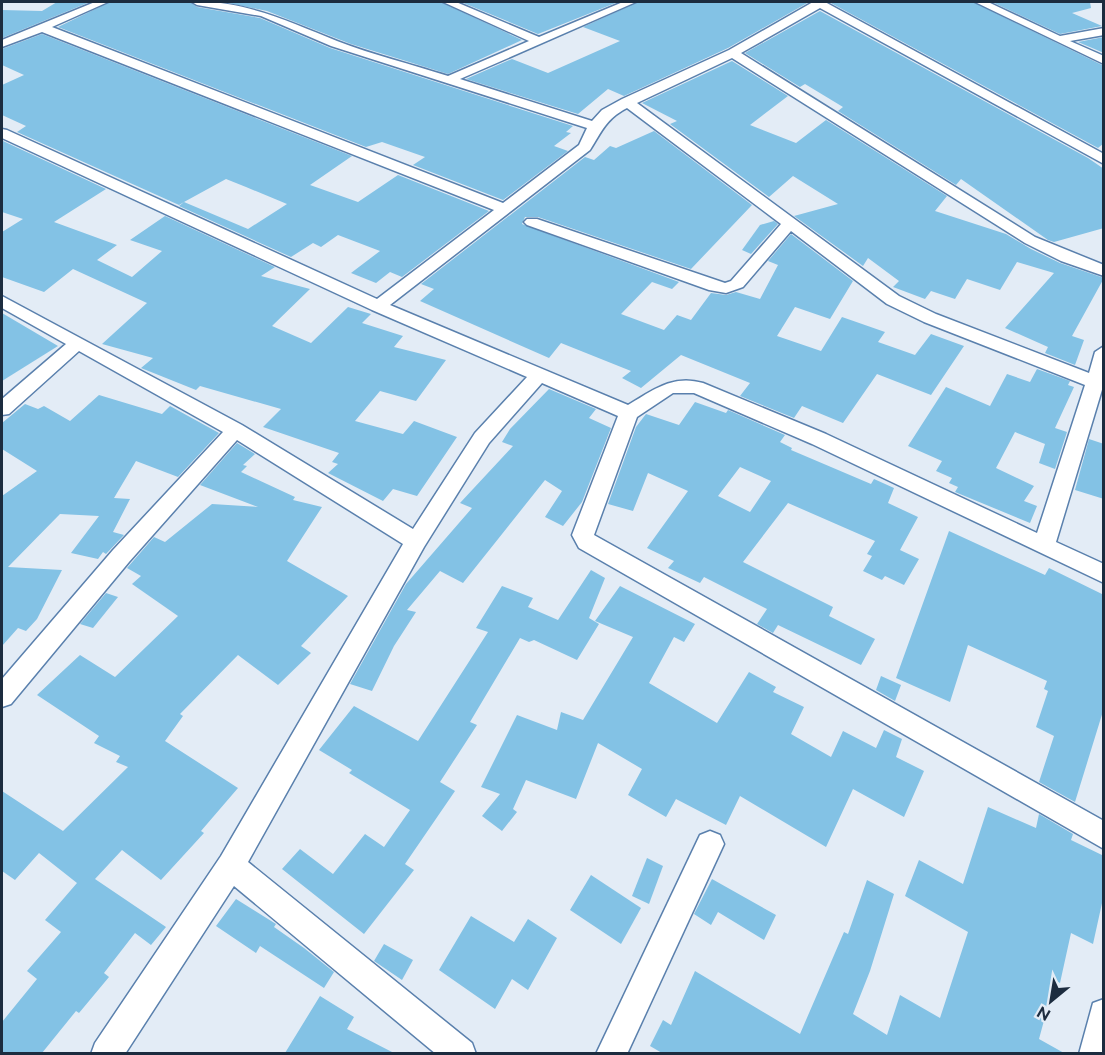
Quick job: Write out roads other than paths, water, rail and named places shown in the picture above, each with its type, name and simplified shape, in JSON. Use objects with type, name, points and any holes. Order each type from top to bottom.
[{"type":"street","points":[[2,44],[103,2]]},
{"type":"street","points":[[197,2],[263,7],[335,44],[595,126]]},
{"type":"street","points":[[448,2],[540,41]]},
{"type":"street","points":[[448,80],[631,2]]},
{"type":"street","points":[[378,306],[585,147],[595,126],[607,113],[733,53],[820,2],[1104,159]]},
{"type":"street","points":[[980,2],[1104,61]]},
{"type":"street","points":[[43,28],[505,209]]},
{"type":"street","points":[[1060,39],[1104,32]]},
{"type":"street","points":[[733,53],[1030,240],[1067,258],[1104,271]]},
{"type":"street","points":[[627,102],[909,309],[1095,382]]},
{"type":"street","points":[[2,133],[378,306],[629,413]]},
{"type":"street","points":[[532,222],[715,287],[726,288],[737,284],[790,223]]},
{"type":"street","points":[[2,301],[235,430],[416,541]]},
{"type":"street","points":[[2,409],[77,343]]},
{"type":"street","points":[[1044,546],[1104,352]]},
{"type":"street","points":[[106,1053],[231,866],[416,541],[482,438],[538,376]]},
{"type":"street","points":[[1104,574],[819,440],[697,387],[682,385],[667,389],[629,413],[583,535],[587,542],[1104,836]]},
{"type":"street","points":[[2,696],[121,556],[235,430]]},
{"type":"street","points":[[611,1053],[710,844]]},
{"type":"street","points":[[231,866],[461,1053]]},
{"type":"street","points":[[1094,1053],[1104,1014]]}]
